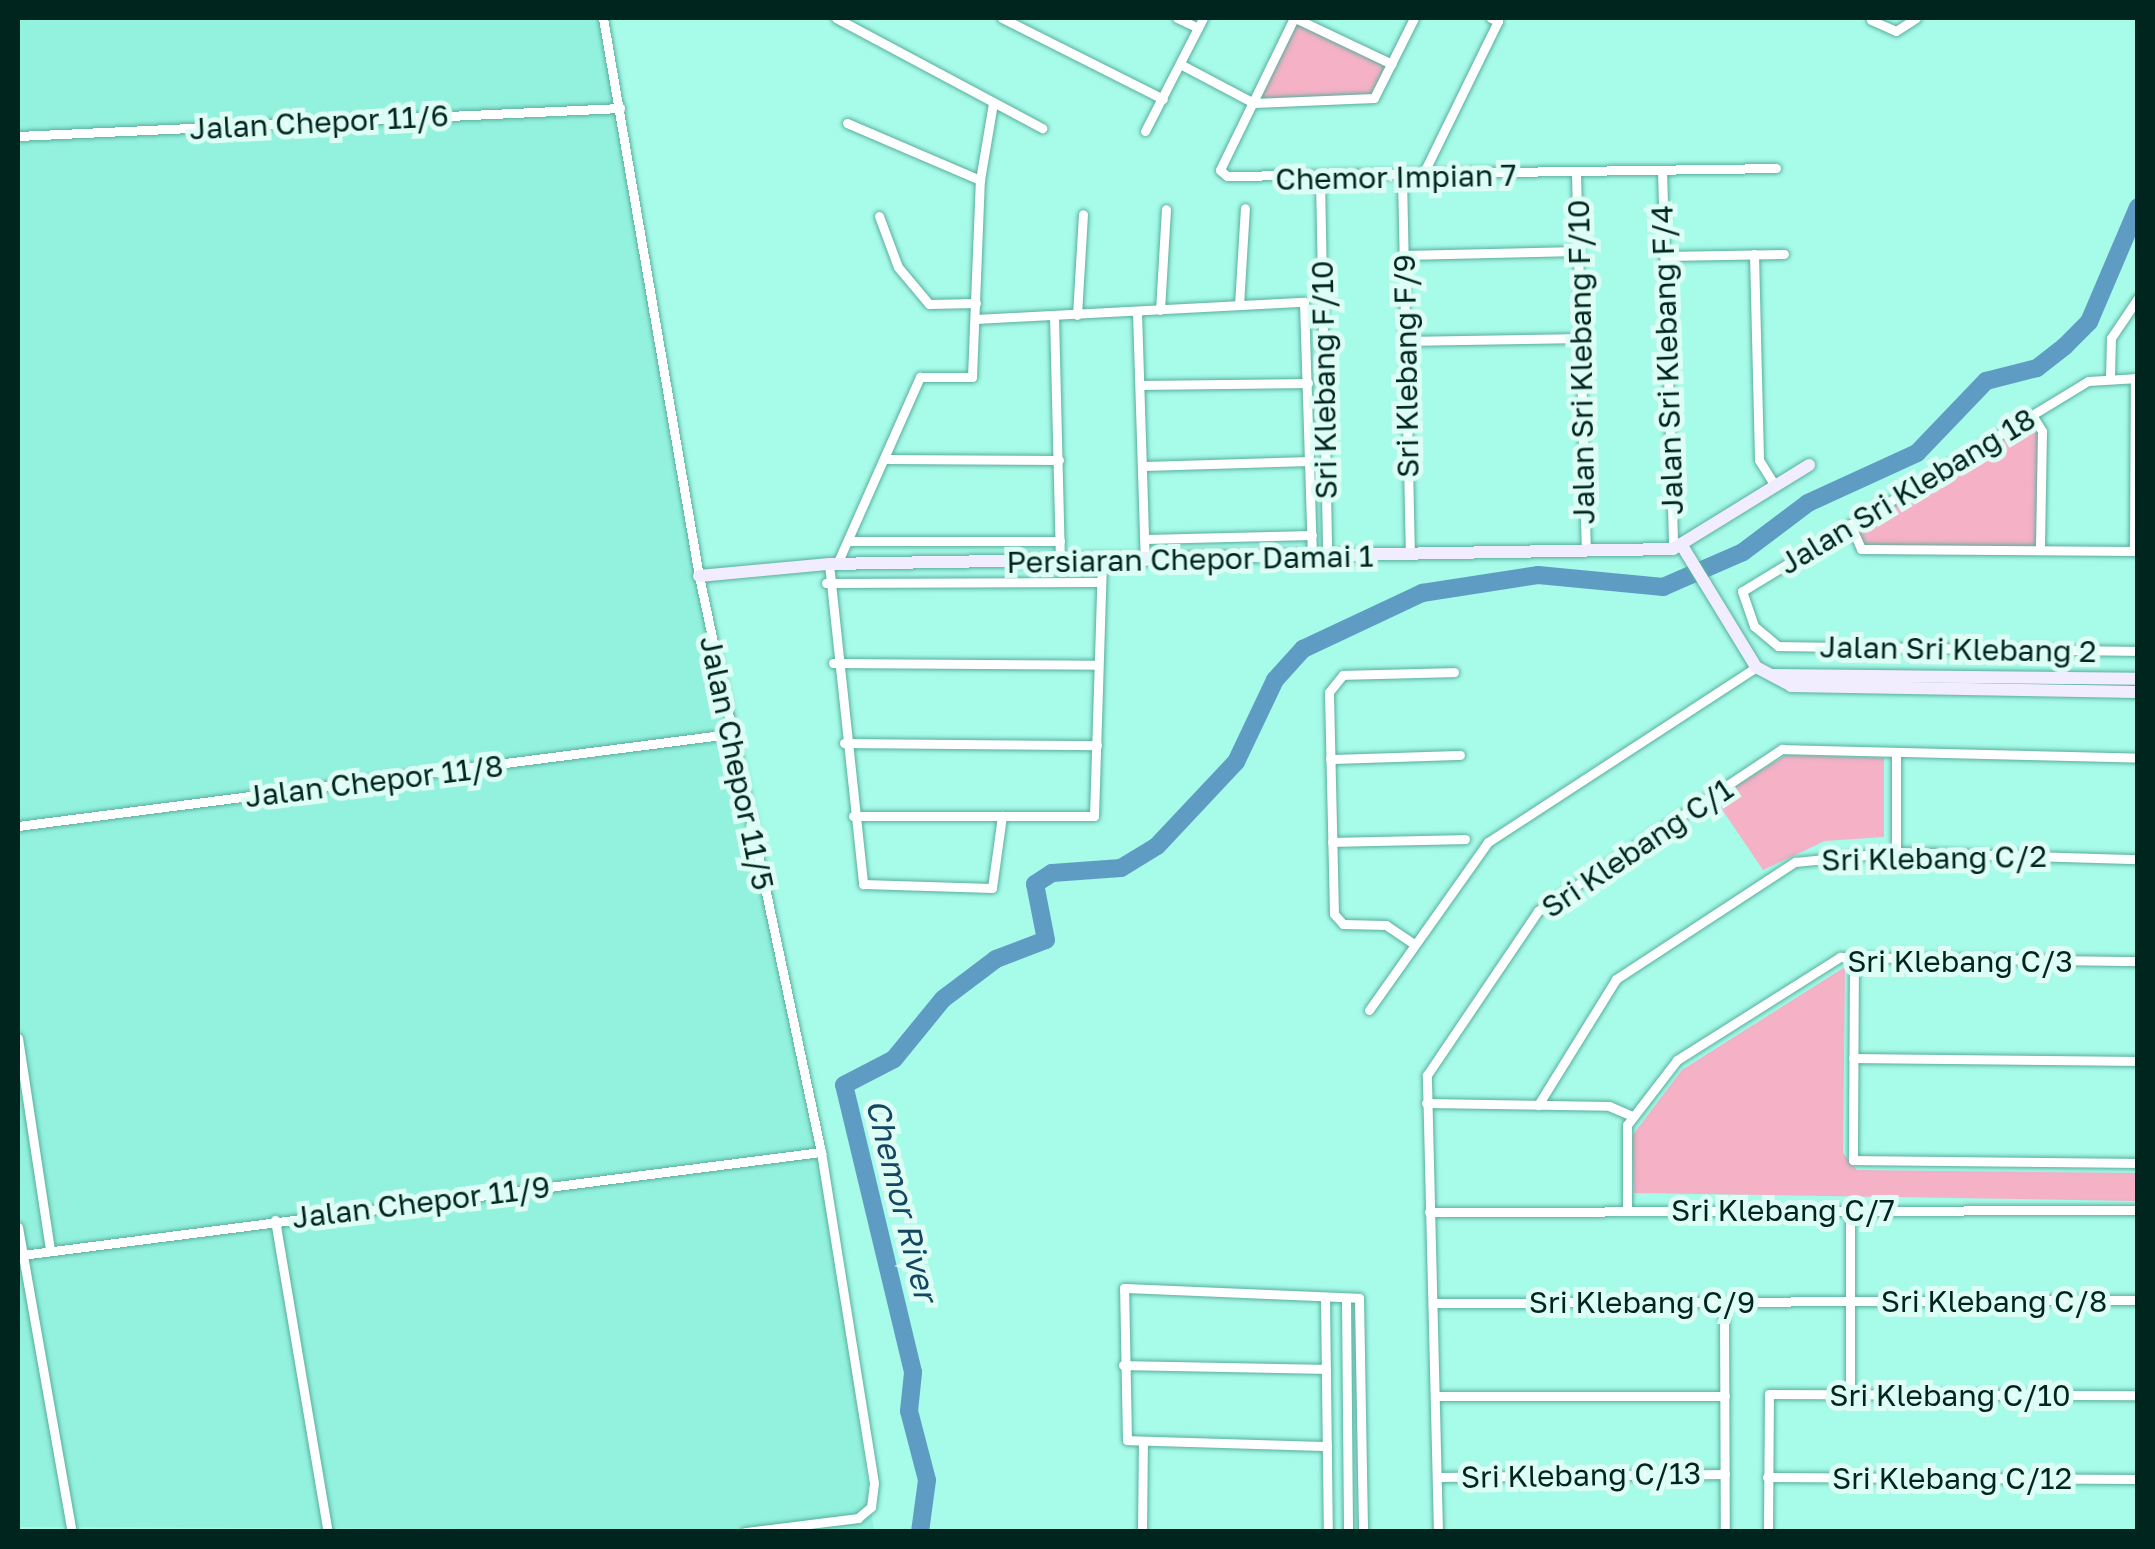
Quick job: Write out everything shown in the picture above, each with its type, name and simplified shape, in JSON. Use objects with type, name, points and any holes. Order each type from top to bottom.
[{"type":"street","name":"Jalan Chepor 11/5","points":[[604,18],[729,734],[821,1152],[871,1507],[858,1518],[745,1532]]},
{"type":"street","points":[[836,18],[1042,128]]},
{"type":"street","points":[[1002,18],[1162,98]]},
{"type":"street","points":[[1145,131],[1200,23],[1178,18]]},
{"type":"street","points":[[1254,103],[1294,18],[1392,64]]},
{"type":"street","points":[[1180,64],[1254,103],[1374,98],[1414,18]]},
{"type":"street","points":[[1871,20],[1896,31],[1916,18]]},
{"type":"street","points":[[1425,170],[1494,20]]},
{"type":"street","points":[[993,103],[980,180],[972,377],[920,378],[826,583],[833,663],[866,888],[988,889],[1002,816]]},
{"type":"street","name":"Chemor Impian 7","points":[[1254,103],[1220,170],[1241,181],[1776,168]]},
{"type":"street","name":"Jalan Chepor 11/6","points":[[18,136],[620,108]]},
{"type":"street","points":[[848,123],[980,180]]},
{"type":"street","name":"Jalan Sri Klebang F/4","points":[[1662,170],[1677,547]]},
{"type":"street","name":"Jalan Sri Klebang F/10","points":[[1576,172],[1586,551]]},
{"type":"street","name":"Sri Klebang F/9","points":[[1402,177],[1410,555]]},
{"type":"street","name":"Sri Klebang F/10","points":[[1320,179],[1320,558]]},
{"type":"street","points":[[1240,305],[1244,208]]},
{"type":"street","points":[[1160,310],[1166,209]]},
{"type":"street","points":[[1076,315],[1083,214]]},
{"type":"street","points":[[879,216],[898,267],[928,304],[976,303]]},
{"type":"street","points":[[1404,256],[1578,251]]},
{"type":"street","points":[[1754,254],[1759,460],[1775,486]]},
{"type":"street","points":[[1664,256],[1784,254]]},
{"type":"street","points":[[2110,378],[2111,338],[2138,298]]},
{"type":"street","points":[[975,320],[1306,304],[1312,535],[1320,558]]},
{"type":"street","points":[[1137,312],[1143,385],[1145,561]]},
{"type":"street","points":[[1054,316],[1060,562]]},
{"type":"street","points":[[1407,342],[1580,338]]},
{"type":"street","name":"Jalan Sri Klebang 18","points":[[1778,646],[1754,626],[1742,591],[2032,415],[2110,378],[2136,378]]},
{"type":"street","points":[[1850,524],[1861,549],[2136,551],[2136,378]]},
{"type":"street","points":[[1143,385],[1308,383]]},
{"type":"street","points":[[2032,415],[2042,431],[2040,550]]},
{"type":"street","points":[[884,459],[1060,460]]},
{"type":"street","points":[[1144,466],[1310,461]]},
{"type":"street","points":[[1809,465],[1677,547],[1690,561],[1756,667],[1791,686],[2138,692]]},
{"type":"street","points":[[1145,539],[1312,535]]},
{"type":"street","points":[[848,541],[1060,541]]},
{"type":"street","name":"Persiaran Chepor Damai 1","points":[[699,576],[833,564],[1320,558],[1677,547]]},
{"type":"street","points":[[854,816],[1094,816],[1098,582],[1102,562]]},
{"type":"street","points":[[826,583],[1098,582]]},
{"type":"street","name":"Jalan Sri Klebang 2","points":[[1778,646],[2138,651]]},
{"type":"street","points":[[833,663],[1097,665]]},
{"type":"street","points":[[1368,1010],[1488,842],[1756,667]]},
{"type":"street","points":[[1414,944],[1386,925],[1336,920],[1329,692],[1344,674],[1454,672]]},
{"type":"street","points":[[1774,675],[2138,679]]},
{"type":"street","name":"Jalan Chepor 11/8","points":[[18,826],[729,734]]},
{"type":"street","points":[[844,742],[1097,745]]},
{"type":"street","name":"Sri Klebang C/1","points":[[1438,1532],[1426,1103],[1429,1066],[1538,911],[1782,749],[2138,758]]},
{"type":"street","points":[[1896,752],[1896,852]]},
{"type":"street","points":[[1330,758],[1460,755]]},
{"type":"street","points":[[1332,842],[1465,839]]},
{"type":"street","name":"Sri Klebang C/2","points":[[1538,1104],[1616,979],[1795,862],[1896,852],[2138,859]]},
{"type":"street","points":[[1854,956],[1853,1160],[2138,1162]]},
{"type":"street","name":"Sri Klebang C/3","points":[[1632,1116],[1685,1052],[1854,956],[2138,960]]},
{"type":"street","points":[[18,1038],[50,1250]]},
{"type":"street","points":[[1853,1058],[2138,1060]]},
{"type":"street","points":[[1426,1103],[1609,1106],[1632,1116],[1627,1209]]},
{"type":"street","name":"Jalan Chepor 11/9","points":[[22,1255],[821,1152]]},
{"type":"street","points":[[1850,1210],[1850,1395]]},
{"type":"street","name":"Sri Klebang C/7","points":[[1429,1212],[2138,1210]]},
{"type":"street","points":[[275,1220],[328,1532]]},
{"type":"street","points":[[18,1226],[72,1532]]},
{"type":"street","points":[[1327,1446],[1128,1440],[1123,1365],[1124,1288],[1359,1298],[1363,1532]]},
{"type":"street","points":[[1325,1297],[1328,1532]]},
{"type":"street","points":[[1346,1298],[1348,1532]]},
{"type":"street","name":"Sri Klebang C/8","points":[[1850,1302],[2138,1300]]},
{"type":"street","points":[[1724,1302],[1725,1532]]},
{"type":"street","name":"Sri Klebang C/9","points":[[1433,1303],[1850,1302]]},
{"type":"street","points":[[1123,1365],[1326,1370]]},
{"type":"street","name":"Sri Klebang C/10","points":[[1767,1476],[1766,1400],[1850,1395],[2138,1395]]},
{"type":"street","points":[[1435,1396],[1725,1396]]},
{"type":"street","points":[[1142,1532],[1143,1441]]},
{"type":"street","name":"Sri Klebang C/13","points":[[1437,1477],[1725,1474]]},
{"type":"street","points":[[1767,1476],[1768,1532]]},
{"type":"street","name":"Sri Klebang C/12","points":[[1767,1476],[2138,1479]]},
{"type":"shaded area","points":[[18,18],[606,18],[699,576],[821,1152],[874,1531],[18,1527]]},
{"type":"shaded area","points":[[1294,18],[1392,64],[1374,98],[1254,103]]},
{"type":"shaded area","points":[[2032,415],[2042,431],[2040,550],[1861,549],[1850,524]]},
{"type":"shaded area","points":[[1786,755],[1884,758],[1884,837],[1825,841],[1763,870],[1715,799]]},
{"type":"shaded area","points":[[1845,967],[1843,1153],[1857,1170],[2137,1173],[2137,1201],[1634,1193],[1632,1136],[1682,1070]]},
{"type":"waterway","name":"Chemor River","points":[[920,1532],[927,1480],[909,1411],[913,1372],[844,1085],[894,1059],[943,999],[996,959],[1046,940],[1035,884],[1052,873],[1121,868],[1157,846],[1236,762],[1275,680],[1303,649],[1422,593],[1538,575],[1663,587],[1743,552],[1808,503],[1917,453],[1986,381],[2037,368],[2065,346],[2089,322],[2138,207]]}]
